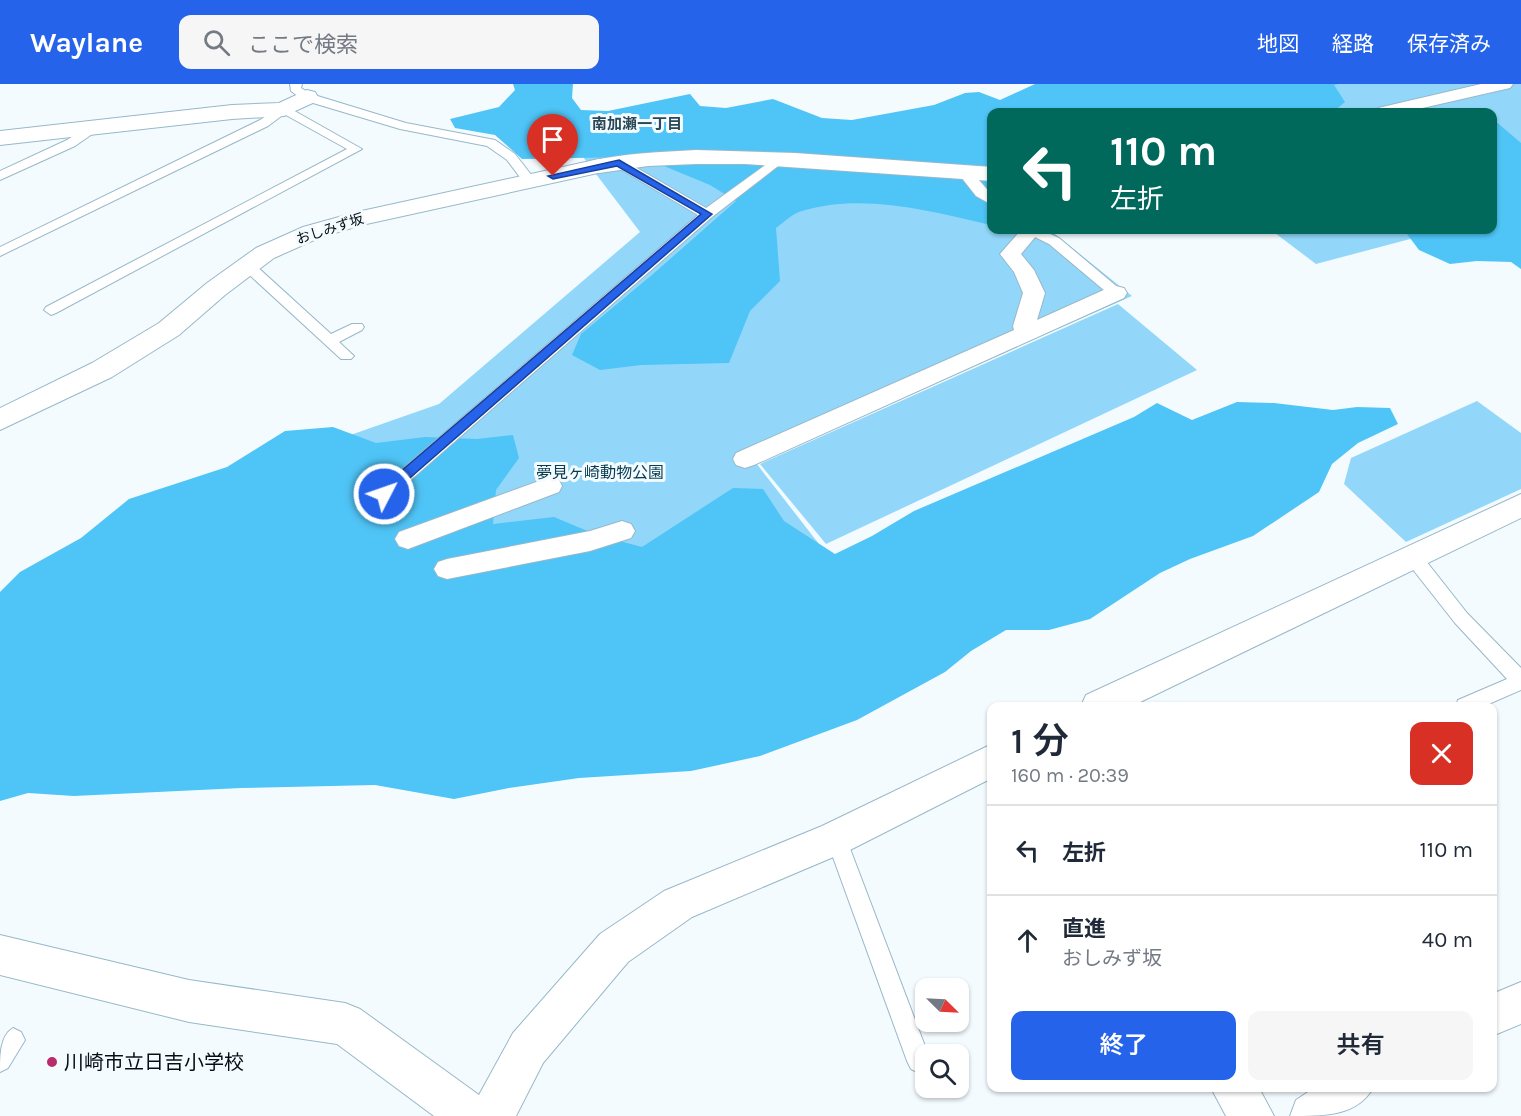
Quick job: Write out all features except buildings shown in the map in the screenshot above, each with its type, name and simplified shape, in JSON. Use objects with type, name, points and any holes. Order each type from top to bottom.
[{"type":"street","points":[[1399,108],[1475,87],[1504,84]]},
{"type":"street","points":[[0,138],[232,112],[284,109],[302,90]]},
{"type":"street","name":"おしみず坂","points":[[0,420],[102,370],[169,329],[216,289],[265,253],[312,232],[357,219],[609,165],[667,157],[778,160],[987,174]]},
{"type":"street","points":[[1026,332],[1024,326],[1034,293],[1024,270],[1010,254],[1028,234]]},
{"type":"street","points":[[746,459],[1116,292]]},
{"type":"street","points":[[408,539],[550,486]]},
{"type":"street","points":[[1119,702],[1521,505]]},
{"type":"street","points":[[447,569],[590,541],[622,531]]},
{"type":"street","points":[[492,1116],[528,1048],[614,948],[678,904],[836,838],[987,762]]},
{"type":"street","points":[[0,955],[189,1001],[345,1024],[471,1116]]},
{"type":"street","points":[[1497,1013],[1521,1003]]},
{"type":"street","points":[[1236,1092],[1252,1116]]},
{"type":"street","points":[[1312,1116],[1345,1092]]},
{"type":"lane","points":[[302,90],[404,126],[491,142],[511,157],[530,181]]},
{"type":"lane","points":[[0,252],[264,123],[284,109],[356,148],[51,310]]},
{"type":"lane","points":[[0,176],[71,143],[94,127]]},
{"type":"lane","points":[[384,494],[707,214],[778,160]]},
{"type":"lane","points":[[609,165],[707,214]]},
{"type":"lane","points":[[966,174],[987,197]]},
{"type":"lane","points":[[1039,234],[1054,241],[1116,292]]},
{"type":"lane","points":[[248,266],[346,356]]},
{"type":"lane","points":[[329,341],[357,327]]},
{"type":"lane","points":[[1413,557],[1461,618],[1521,681],[1474,702]]},
{"type":"lane","points":[[836,838],[915,1049]]},
{"type":"lane","points":[[0,1060],[13,1040]]},
{"type":"green space","points":[[1113,84],[1521,84],[1521,209],[1497,216],[1497,108],[1048,108]]},
{"type":"green space","name":"夢見ヶ崎動物公園","points":[[987,129],[987,234],[1055,234],[1132,296],[756,463],[819,544],[635,629],[0,628],[136,510],[439,404],[640,232],[580,153]]},
{"type":"green space","points":[[1276,234],[1429,234],[1316,264]]},
{"type":"green space","points":[[1118,304],[1197,370],[826,544],[760,464]]},
{"type":"green space","points":[[1477,401],[1521,433],[1521,489],[1406,542],[1344,484],[1351,458]]},
{"type":"shaded area","points":[[513,84],[573,84],[572,98],[581,110],[608,111],[690,94],[700,106],[726,108],[773,99],[822,118],[852,120],[934,105],[965,93],[979,92],[1000,100],[1035,84],[1338,84],[1334,85],[1345,102],[1338,108],[987,108],[987,224],[919,209],[871,204],[823,206],[799,212],[776,228],[780,281],[750,311],[729,363],[641,365],[600,370],[572,355],[581,334],[736,201],[710,185],[664,166],[629,157],[522,159],[495,135],[455,128],[450,119],[499,107],[515,90]]},
{"type":"shaded area","points":[[1497,122],[1521,143],[1521,269],[1511,262],[1477,261],[1450,264],[1419,250],[1407,234],[1497,234]]},
{"type":"shaded area","points":[[1237,402],[1274,403],[1333,410],[1357,407],[1390,408],[1398,424],[1358,443],[1332,464],[1319,492],[1253,536],[1190,559],[1160,573],[1090,619],[1049,630],[1006,630],[971,651],[945,672],[857,720],[760,756],[691,771],[579,778],[454,799],[375,785],[241,788],[74,796],[28,793],[0,801],[0,592],[20,572],[81,538],[129,499],[227,467],[285,431],[333,427],[376,443],[425,437],[477,439],[513,435],[519,458],[496,490],[493,524],[554,517],[597,535],[642,547],[733,488],[763,489],[784,521],[835,554],[872,536],[914,511],[1134,417],[1157,403],[1192,420]]},
{"type":"place","name":"川崎市立日吉小学校","points":[[52,1062]]},
{"type":"district","name":"南加瀬一丁目","points":[[637,124]]},
{"type":"route","points":[[384,494],[707,214],[619,163],[553,176]]}]
